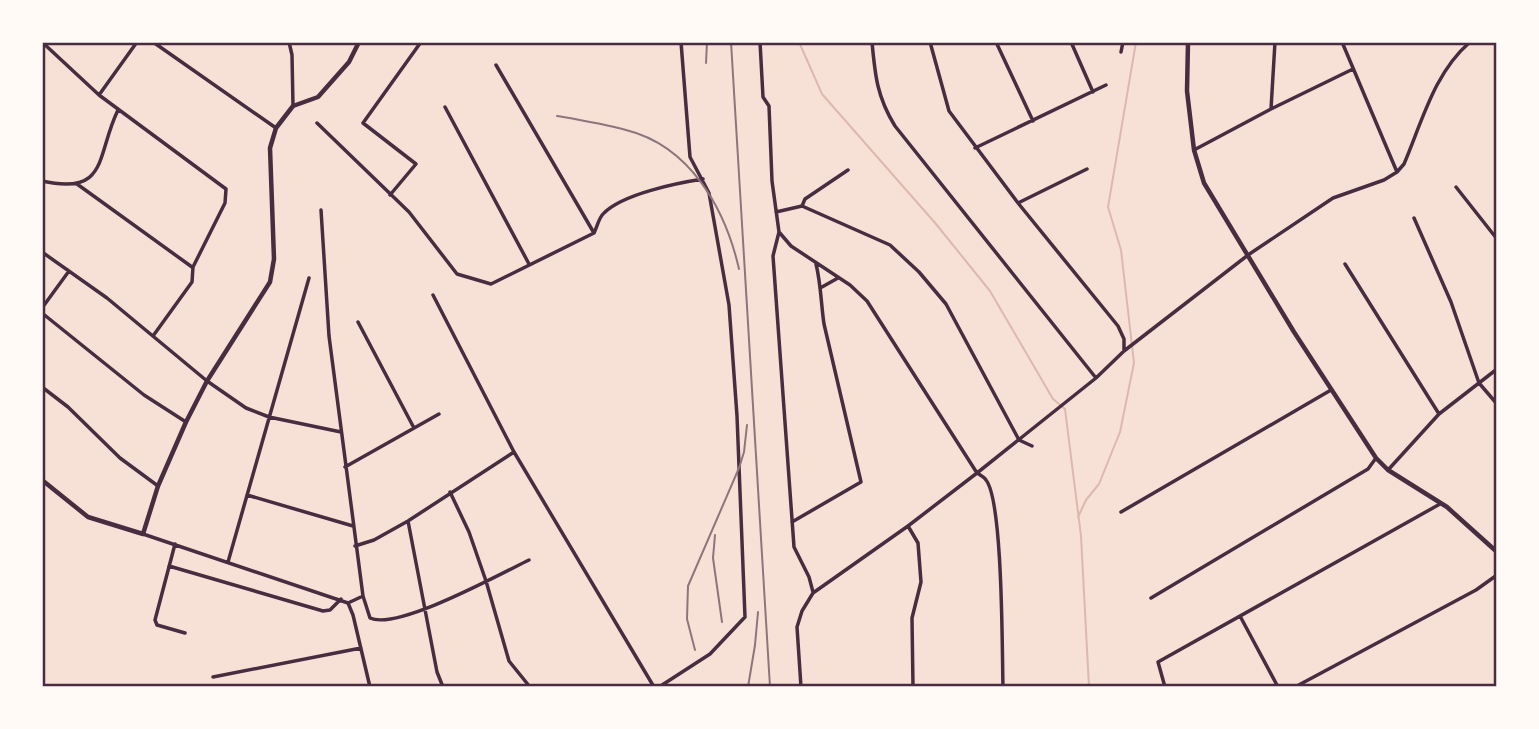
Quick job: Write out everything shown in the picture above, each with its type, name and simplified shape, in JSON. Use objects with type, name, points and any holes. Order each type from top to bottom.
[{"type":"street","points":[[42,42],[99,95],[226,189],[225,203],[192,267],[192,282],[153,336]]},
{"type":"street","points":[[99,95],[137,42]]},
{"type":"street","points":[[153,42],[276,128]]},
{"type":"street","points":[[289,42],[292,55],[293,106]]},
{"type":"street","points":[[143,534],[158,486],[186,422],[207,381],[270,282],[274,259],[270,148],[276,128],[293,106],[318,97],[349,62],[359,42]]},
{"type":"street","points":[[390,195],[416,164],[363,123],[421,42]]},
{"type":"street","points":[[433,295],[514,452],[657,687],[710,654],[745,617],[737,416],[729,305],[709,193],[690,157],[681,42]]},
{"type":"street","points":[[760,42],[763,97],[769,106],[772,181],[779,233],[773,256],[794,547],[809,577],[813,593]]},
{"type":"street","points":[[872,42],[876,86],[895,126],[1096,378]]},
{"type":"street","points":[[930,42],[949,111],[1017,203],[1118,326],[1126,349]]},
{"type":"street","points":[[996,42],[1033,121]]},
{"type":"street","points":[[1071,42],[1093,92]]},
{"type":"street","points":[[1121,52],[1124,42]]},
{"type":"street","points":[[1188,42],[1187,91],[1194,150],[1204,183],[1376,458],[1388,470],[1442,503],[1497,552]]},
{"type":"street","points":[[1271,109],[1275,42]]},
{"type":"street","points":[[1342,42],[1397,172]]},
{"type":"street","points":[[801,687],[797,627],[802,611],[813,593],[977,473],[1096,378],[1126,349],[1248,255],[1333,198],[1384,180],[1397,172],[1404,164],[1439,80],[1458,52],[1470,42]]},
{"type":"street","points":[[496,65],[594,233]]},
{"type":"street","points":[[1194,150],[1353,69]]},
{"type":"street","points":[[975,148],[1106,85]]},
{"type":"street","points":[[445,107],[529,264]]},
{"type":"street","points":[[42,181],[77,184],[90,179],[118,110]]},
{"type":"street","points":[[317,123],[409,212],[457,274],[491,284],[594,233],[603,214],[624,201],[703,178]]},
{"type":"street","points":[[1017,203],[1087,169]]},
{"type":"street","points":[[802,206],[805,200],[848,170]]},
{"type":"street","points":[[77,184],[192,267]]},
{"type":"street","points":[[1456,187],[1497,239]]},
{"type":"street","points":[[776,212],[802,206],[890,245],[919,272],[946,304],[1019,440],[1032,446]]},
{"type":"street","points":[[321,210],[328,336],[355,546],[363,596],[371,620],[379,621],[425,610],[529,560]]},
{"type":"street","points":[[1414,218],[1451,302],[1479,383],[1497,404]]},
{"type":"street","points":[[779,233],[790,246],[850,285],[867,301],[977,473],[986,480],[993,501],[999,565],[1003,687]]},
{"type":"street","points":[[42,252],[107,298],[207,381],[246,408],[269,417],[341,432]]},
{"type":"street","points":[[792,522],[861,482],[824,324],[822,287],[816,264]]},
{"type":"street","points":[[1345,264],[1439,414]]},
{"type":"street","points":[[69,271],[42,310],[144,395],[186,422]]},
{"type":"street","points":[[228,562],[309,278]]},
{"type":"street","points":[[822,287],[838,278]]},
{"type":"street","points":[[358,322],[414,428]]},
{"type":"street","points":[[1388,470],[1439,414],[1497,369]]},
{"type":"street","points":[[42,387],[68,407],[120,458],[158,486]]},
{"type":"street","points":[[1121,512],[1331,390]]},
{"type":"street","points":[[345,467],[439,414]]},
{"type":"street","points":[[355,546],[374,540],[408,521],[514,452]]},
{"type":"street","points":[[1151,598],[1368,470],[1376,458]]},
{"type":"street","points":[[42,480],[88,517],[348,603],[370,687]]},
{"type":"street","points":[[450,492],[469,532],[509,661],[530,687]]},
{"type":"street","points":[[247,495],[353,526]]},
{"type":"street","points":[[1165,687],[1158,662],[1442,503]]},
{"type":"street","points":[[408,521],[437,673],[443,687]]},
{"type":"street","points":[[908,526],[918,543],[921,582],[912,618],[913,687]]},
{"type":"street","points":[[174,544],[156,623],[185,633]]},
{"type":"street","points":[[169,566],[323,611],[331,610],[341,599]]},
{"type":"street","points":[[1295,687],[1476,590],[1497,576]]},
{"type":"street","points":[[348,603],[363,596]]},
{"type":"street","points":[[1240,616],[1279,687]]},
{"type":"street","points":[[212,677],[360,648]]},
{"type":"waterway","points":[[799,42],[822,94],[936,224],[990,291],[1053,399],[1065,409],[1081,536],[1089,687]]},
{"type":"waterway","points":[[1078,517],[1086,500],[1099,484],[1120,432],[1134,363],[1121,250],[1108,207],[1136,42]]},
{"type":"railway","points":[[706,63],[707,42]]},
{"type":"railway","points":[[731,42],[770,687]]},
{"type":"railway","points":[[557,116],[626,130],[649,138],[669,150],[686,165],[714,202],[733,246],[739,269]]},
{"type":"railway","points":[[695,650],[687,619],[688,586],[739,468],[747,425]]},
{"type":"railway","points":[[715,535],[713,558],[722,622]]},
{"type":"railway","points":[[748,687],[758,612]]}]
